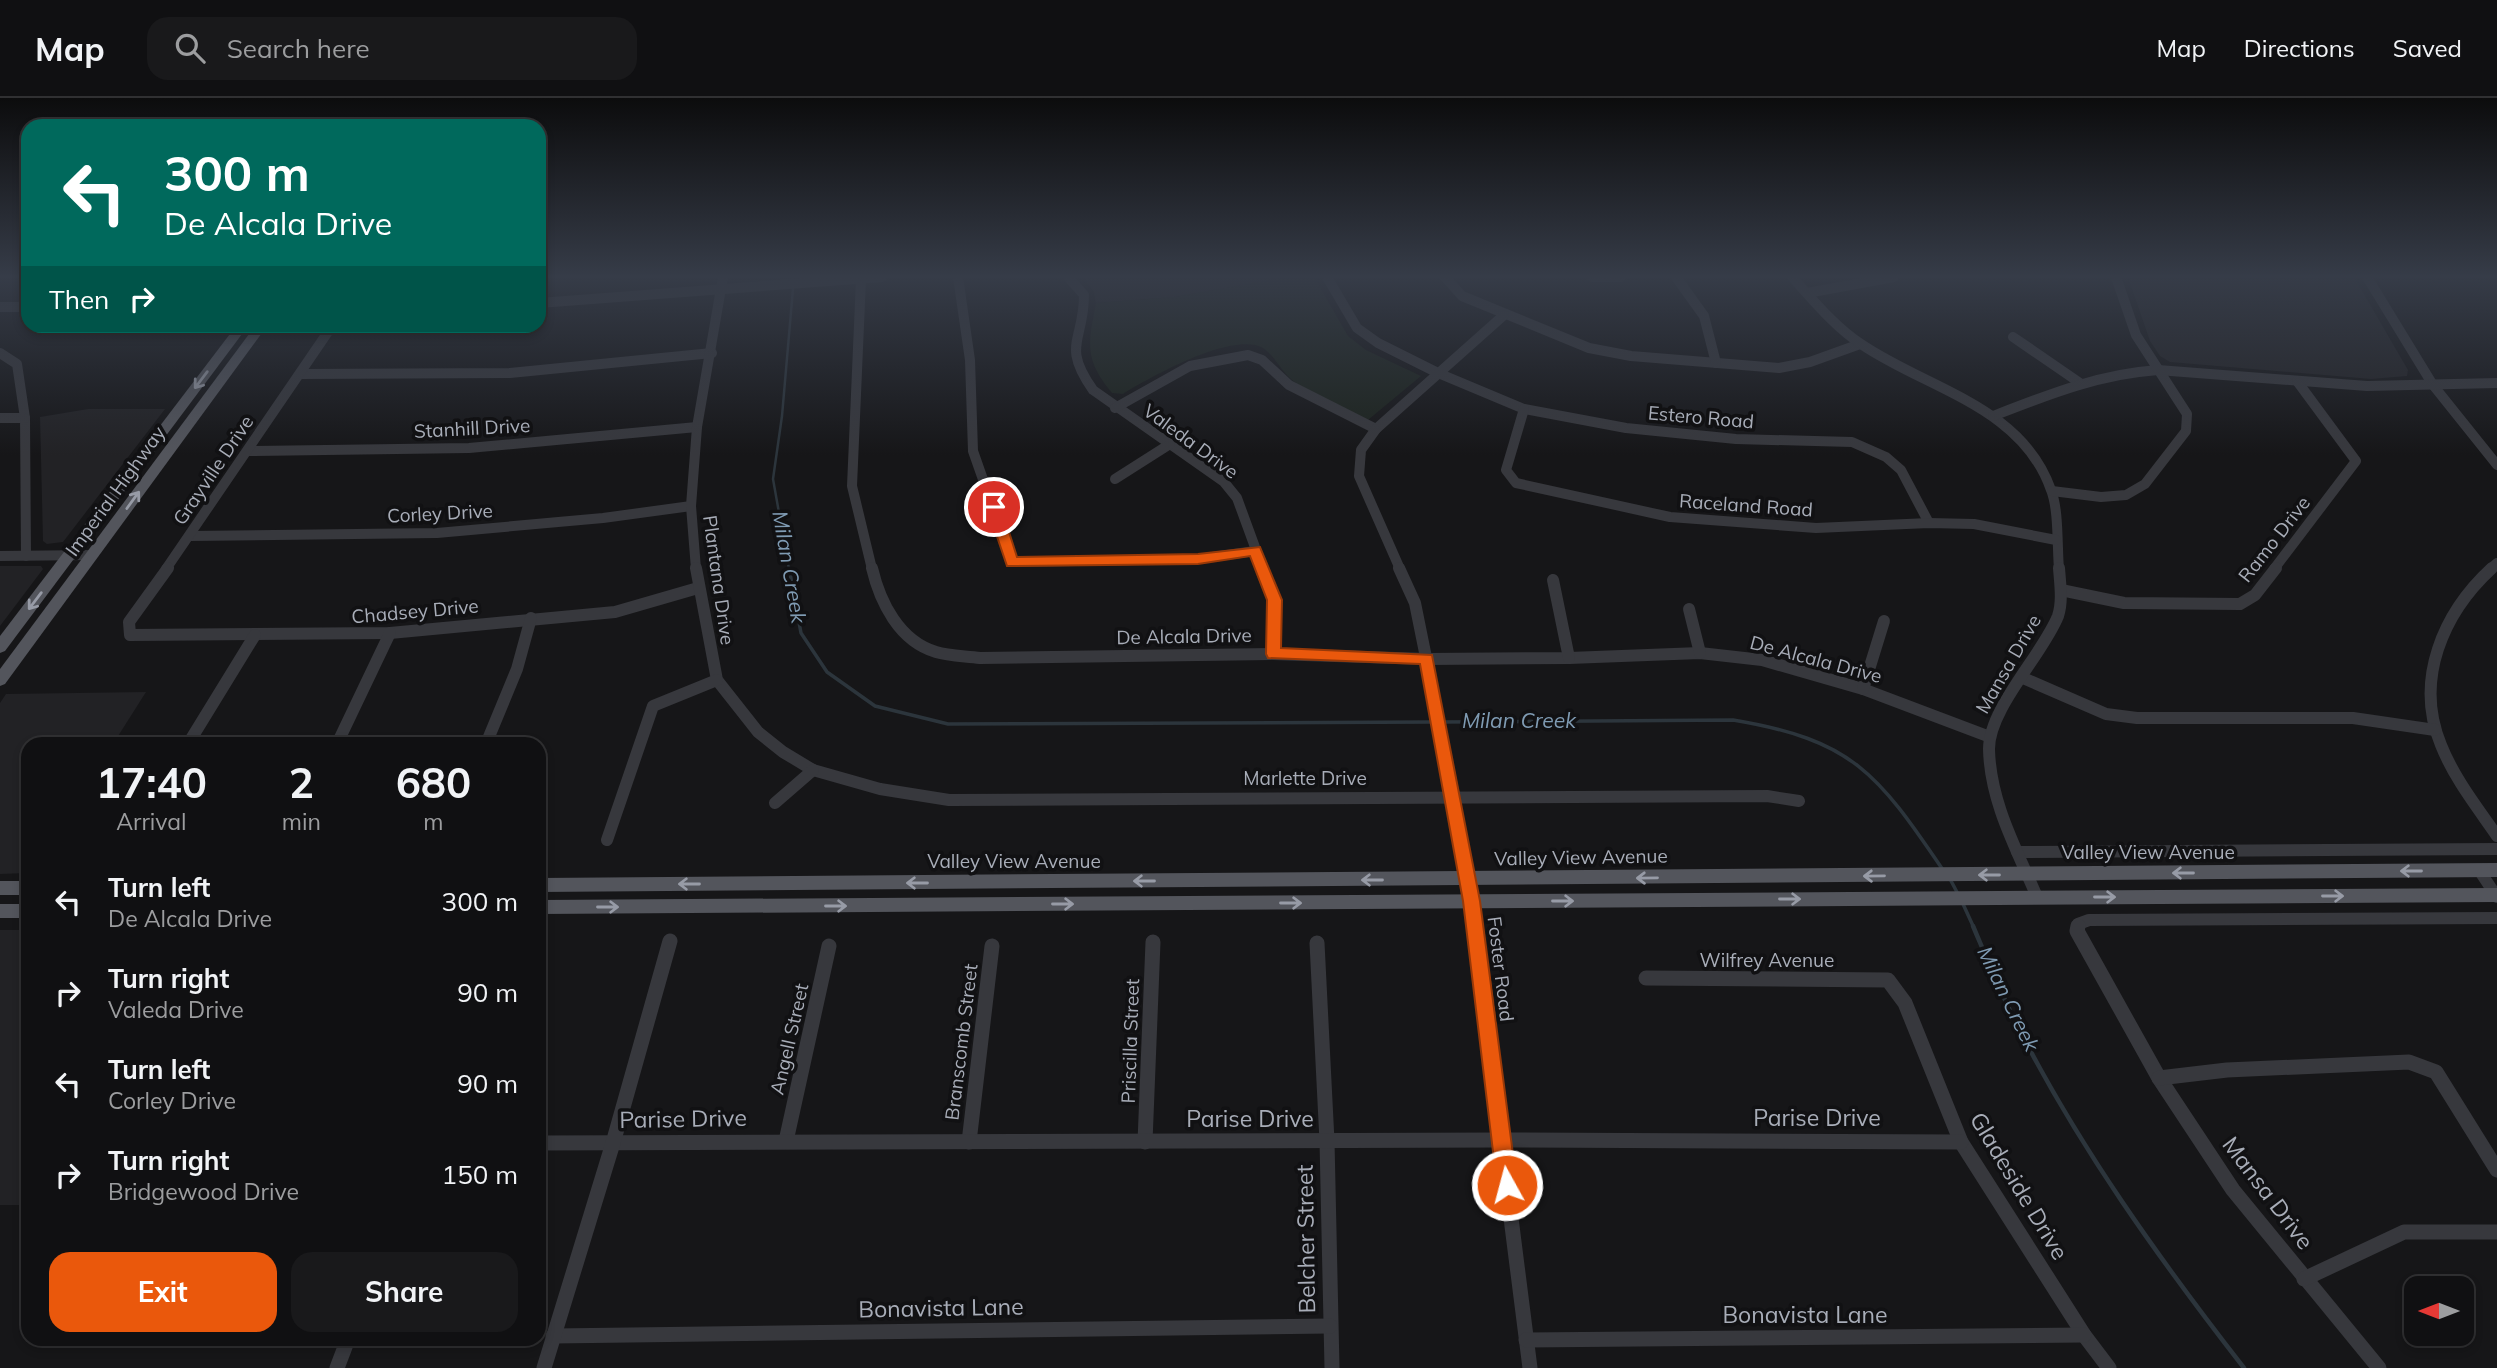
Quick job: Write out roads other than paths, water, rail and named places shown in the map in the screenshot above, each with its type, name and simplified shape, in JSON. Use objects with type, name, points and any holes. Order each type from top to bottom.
[{"type":"main road","name":"Imperial Highway","points":[[0,647],[234,336]]},
{"type":"main road","name":"Imperial Highway","points":[[0,680],[253,336]]},
{"type":"main road","name":"Valley View Avenue","points":[[546,885],[1468,880],[2497,870]]},
{"type":"main road","points":[[0,888],[21,888]]},
{"type":"main road","points":[[546,907],[2496,896]]},
{"type":"main road","points":[[0,911],[21,911]]},
{"type":"street","name":"Grayville Drive","points":[[130,635],[128,622],[190,536],[325,336]]},
{"type":"street","name":"Plantana Drive","points":[[714,336],[697,428],[691,506],[698,588],[717,680]]},
{"type":"street","name":"De Alcala Drive","points":[[859,336],[852,486],[875,582],[890,616],[909,637],[935,652],[980,658],[1273,654],[1427,659],[1569,658],[1700,653],[1762,660],[1863,689],[1990,737]]},
{"type":"street","points":[[967,336],[973,451],[1012,562],[1198,559],[1255,551]]},
{"type":"street","name":"Valeda Drive","points":[[1078,336],[1074,352],[1081,373],[1093,390],[1224,482],[1237,498],[1275,600],[1273,654]]},
{"type":"street","points":[[1369,336],[1438,373]]},
{"type":"street","name":"Foster Road","points":[[1480,336],[1376,429],[1361,450],[1359,476],[1415,603],[1454,796],[1471,901],[1530,1368]]},
{"type":"street","points":[[1559,336],[1589,348],[1631,356],[1798,366],[1813,364],[1860,344]]},
{"type":"street","points":[[1711,336],[1716,363]]},
{"type":"street","name":"Mansa Drive","points":[[1852,336],[1860,344],[1993,416],[2022,440],[2052,491],[2061,590],[2058,615],[2023,678],[2000,712],[1990,737],[1992,782],[1996,801],[2037,897]]},
{"type":"street","points":[[2052,491],[2126,495],[2145,484],[2186,431],[2186,414],[2137,336]]},
{"type":"street","points":[[2403,336],[2433,385],[2497,465]]},
{"type":"street","points":[[2012,337],[2080,383]]},
{"type":"street","points":[[0,353],[17,364],[25,418],[26,556]]},
{"type":"street","points":[[300,374],[510,373],[712,353]]},
{"type":"street","points":[[1115,408],[1190,366],[1248,355],[1262,360],[1289,385],[1376,429]]},
{"type":"street","points":[[1993,416],[2080,383],[2127,370],[2367,386],[2497,383]]},
{"type":"street","name":"Estero Road","points":[[1438,373],[1524,409],[1626,428],[1722,438],[1852,442],[1886,457],[1901,470],[1928,523]]},
{"type":"street","name":"Ramo Drive","points":[[2061,590],[2124,603],[2240,604],[2255,595],[2356,461],[2297,381]]},
{"type":"street","name":"Raceland Road","points":[[1524,409],[1506,470],[1516,483],[1670,517],[1816,528],[1928,523],[1973,524],[2056,540]]},
{"type":"street","points":[[0,418],[25,418]]},
{"type":"street","name":"Stanhill Drive","points":[[248,451],[470,449],[697,428]]},
{"type":"street","points":[[1115,479],[1170,444]]},
{"type":"street","name":"Corley Drive","points":[[190,536],[437,533],[603,518],[691,506]]},
{"type":"street","points":[[0,556],[92,555]]},
{"type":"street","points":[[2497,563],[2477,580],[2443,630],[2431,666],[2429,690],[2435,730],[2455,773],[2497,836]]},
{"type":"street","points":[[1553,580],[1569,658]]},
{"type":"street","name":"Chadsey Drive","points":[[130,635],[390,634],[531,618],[615,612],[698,588]]},
{"type":"street","points":[[1689,609],[1700,653]]},
{"type":"street","points":[[489,737],[517,669],[531,618]]},
{"type":"street","points":[[1863,689],[1884,621]]},
{"type":"street","points":[[340,737],[390,634]]},
{"type":"street","points":[[192,737],[255,635]]},
{"type":"street","points":[[2023,678],[2106,714],[2137,718],[2353,718],[2435,730]]},
{"type":"street","points":[[607,840],[653,706],[717,680]]},
{"type":"street","name":"Marlette Drive","points":[[717,680],[758,732],[783,752],[813,770],[880,789],[949,800],[1767,796],[1799,801]]},
{"type":"street","points":[[775,803],[813,770]]},
{"type":"street","name":"Valley View Avenue","points":[[2017,852],[2497,849]]},
{"type":"street","points":[[2479,870],[2496,896]]},
{"type":"street","name":"Mansa Drive","points":[[2379,1368],[2233,1190],[2159,1078],[2077,931],[2078,924],[2089,920],[2497,918]]},
{"type":"street","points":[[544,1368],[670,941]]},
{"type":"street","name":"Priscilla Street","points":[[1145,1142],[1153,942]]},
{"type":"street","name":"Belcher Street","points":[[1317,943],[1328,1141],[1332,1368]]},
{"type":"street","name":"Angell Street","points":[[786,1141],[829,946]]},
{"type":"street","name":"Branscomb Street","points":[[969,1142],[992,946]]},
{"type":"street","name":"Wilfrey Avenue","points":[[1646,978],[1888,980]]},
{"type":"street","name":"Gladeside Drive","points":[[1888,980],[1905,1003],[1961,1142],[2084,1335],[2109,1368]]},
{"type":"street","points":[[2159,1078],[2227,1070],[2409,1062],[2435,1072],[2452,1093],[2497,1170]]},
{"type":"street","name":"Parise Drive","points":[[546,1143],[1501,1140],[1961,1142]]},
{"type":"street","points":[[2304,1279],[2404,1232],[2497,1232]]},
{"type":"street","name":"Bonavista Lane","points":[[553,1336],[1330,1326]]},
{"type":"street","name":"Bonavista Lane","points":[[1526,1340],[2084,1335]]},
{"type":"street","points":[[337,1368],[345,1346]]},
{"type":"waterway","name":"Milan Creek","points":[[789,336],[773,479],[789,569]]},
{"type":"waterway","name":"Milan Creek","points":[[789,568],[801,633],[827,672],[875,706],[948,724],[1434,722]]},
{"type":"waterway","name":"Milan Creek","points":[[1442,722],[1733,720],[1774,728],[1807,738],[1858,766],[1899,808],[1943,870]]},
{"type":"waterway","name":"Milan Creek","points":[[1950,879],[1958,894]]},
{"type":"waterway","name":"Milan Creek","points":[[1963,904],[1974,928]]},
{"type":"waterway","name":"Milan Creek","points":[[1973,926],[2016,1023],[2066,1114],[2151,1244],[2244,1368]]}]
